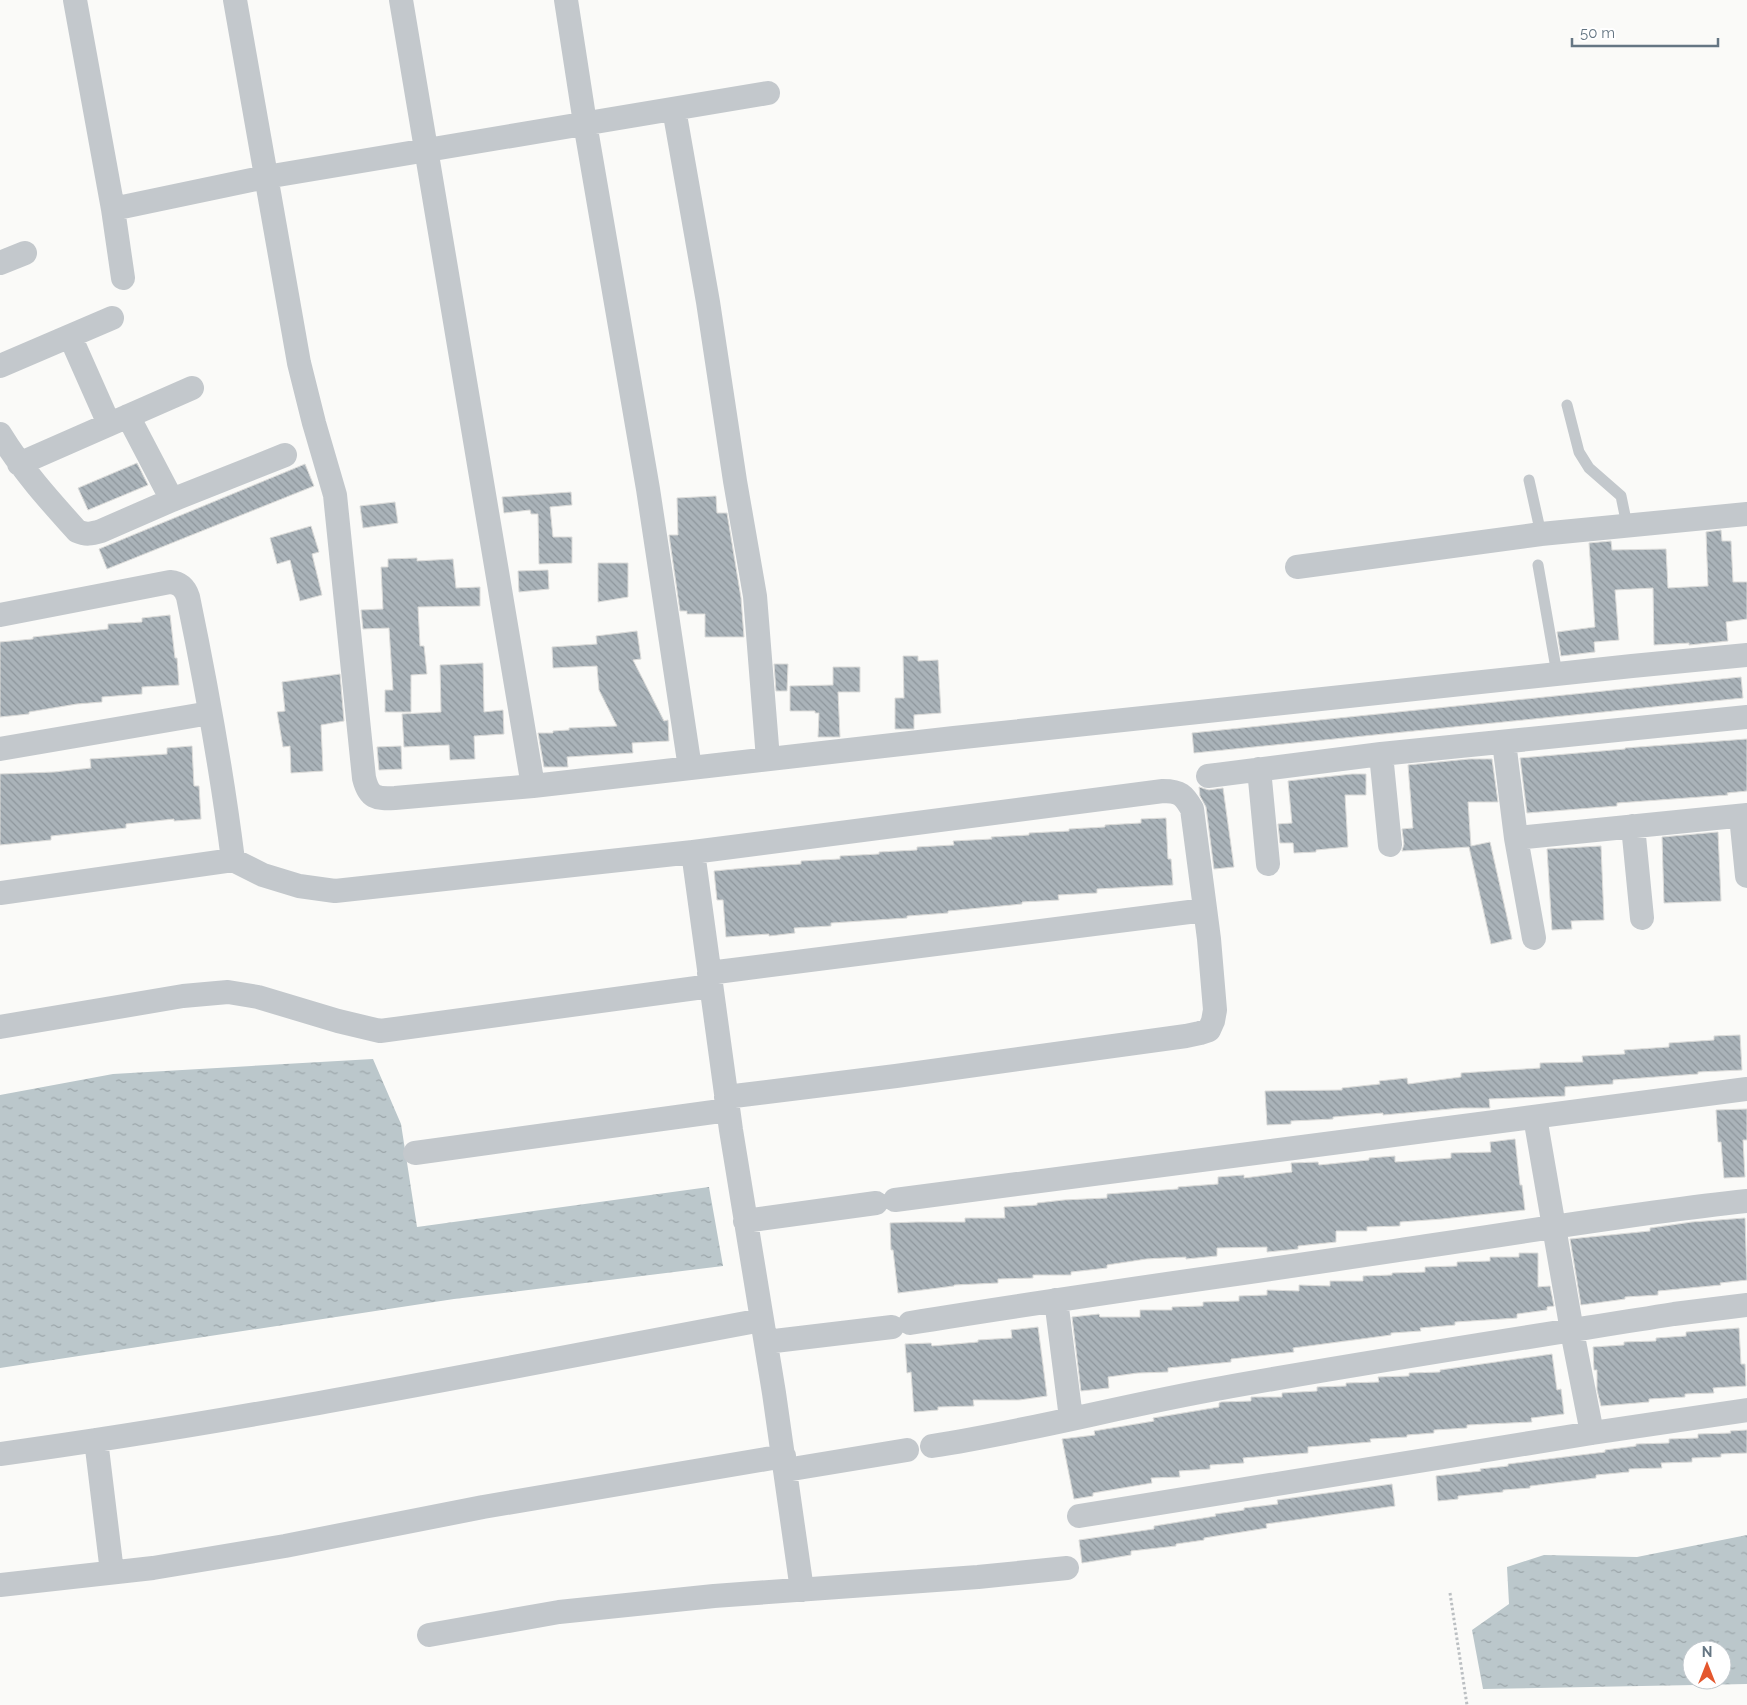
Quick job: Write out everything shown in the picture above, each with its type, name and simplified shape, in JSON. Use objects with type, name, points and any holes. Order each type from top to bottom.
[{"type":"street","points":[[75,0],[113,209],[123,278]]},
{"type":"street","points":[[236,0],[299,363],[335,495],[367,790],[373,796],[395,798],[533,786],[768,759],[1747,655]]},
{"type":"street","points":[[401,0],[533,786]]},
{"type":"street","points":[[566,0],[585,123],[648,489],[690,768]]},
{"type":"street","points":[[113,209],[266,177],[768,93]]},
{"type":"street","points":[[674,110],[708,302],[735,481],[755,596],[768,759]]},
{"type":"street","points":[[0,263],[25,253]]},
{"type":"street","points":[[0,366],[112,318]]},
{"type":"street","points":[[70,336],[119,420],[172,500]]},
{"type":"street","points":[[192,388],[119,420],[8,452],[77,531],[84,534],[101,531],[172,500],[285,455]]},
{"type":"street","points":[[1297,567],[1541,534],[1747,514]]},
{"type":"street","points":[[0,615],[170,582],[177,582],[186,590],[210,713],[227,811],[233,860]]},
{"type":"street","points":[[0,750],[210,713]]},
{"type":"street","points":[[1208,776],[1381,754],[1747,717]]},
{"type":"street","points":[[1504,742],[1516,838],[1534,938]]},
{"type":"street","points":[[1381,754],[1390,845]]},
{"type":"street","points":[[1259,769],[1268,864]]},
{"type":"street","points":[[0,893],[233,860],[263,875],[299,886],[335,891],[693,852],[1163,791],[1174,791],[1186,797],[1192,809],[1215,1010],[1209,1030],[1200,1033],[905,1074],[415,1153]]},
{"type":"street","points":[[1516,838],[1744,816],[1747,876]]},
{"type":"street","points":[[1633,826],[1642,918]]},
{"type":"street","points":[[693,852],[727,1104],[785,1463],[802,1590]]},
{"type":"street","points":[[0,1028],[182,996],[228,992],[258,997],[338,1022],[380,1031],[410,1028],[710,979],[1205,910]]},
{"type":"street","points":[[745,1221],[885,1201],[1747,1089]]},
{"type":"street","points":[[1535,1116],[1592,1433]]},
{"type":"street","points":[[0,1454],[96,1440],[384,1390],[764,1331],[901,1325],[1056,1300],[1681,1208],[1747,1201]]},
{"type":"street","points":[[1056,1300],[1071,1418]]},
{"type":"street","points":[[932,1446],[991,1437],[1071,1418],[1220,1388],[1572,1330],[1747,1305]]},
{"type":"street","points":[[1080,1516],[1592,1433],[1747,1410]]},
{"type":"street","points":[[96,1440],[112,1572]]},
{"type":"street","points":[[0,1585],[112,1572],[286,1546],[483,1507],[785,1463],[907,1450]]},
{"type":"street","points":[[429,1635],[560,1612],[714,1596],[1066,1568]]},
{"type":"lane","points":[[1567,405],[1579,452],[1589,468],[1621,496],[1627,525]]},
{"type":"lane","points":[[1529,480],[1541,534]]},
{"type":"lane","points":[[1538,565],[1557,674]]},
{"type":"path","points":[[1450,1593],[1467,1705]]},
{"type":"water","points":[[373,1059],[401,1124],[417,1227],[709,1187],[723,1266],[454,1299],[0,1368],[0,1095],[113,1074]]},
{"type":"water","points":[[1747,1535],[1747,1684],[1732,1684],[1732,1640],[1682,1640],[1682,1685],[1483,1689],[1472,1630],[1509,1604],[1507,1567],[1544,1555],[1637,1557]]},
{"type":"building","points":[[137,463],[148,485],[88,510],[78,488]]},
{"type":"building","points":[[305,464],[314,486],[107,569],[99,549]]},
{"type":"building","points":[[571,492],[572,505],[550,507],[553,537],[572,537],[572,563],[539,564],[538,514],[531,514],[530,510],[504,513],[502,497]]},
{"type":"building","points":[[716,496],[717,513],[727,513],[741,598],[744,637],[705,637],[705,614],[687,614],[687,611],[680,611],[669,535],[678,535],[677,498]]},
{"type":"building","points":[[395,502],[398,523],[363,528],[360,506]]},
{"type":"building","points":[[311,526],[319,552],[312,554],[322,595],[300,601],[290,560],[277,564],[270,538]]},
{"type":"building","points":[[1721,530],[1722,541],[1731,541],[1733,582],[1747,582],[1747,619],[1726,622],[1728,641],[1689,645],[1689,643],[1654,645],[1653,588],[1615,590],[1619,640],[1594,642],[1595,652],[1561,656],[1557,632],[1595,627],[1589,543],[1611,541],[1612,550],[1666,549],[1668,588],[1708,586],[1706,532]]},
{"type":"building","points":[[417,558],[417,561],[453,559],[456,588],[480,587],[480,606],[418,607],[420,646],[424,646],[427,674],[411,675],[411,712],[385,712],[385,690],[393,690],[389,628],[363,629],[361,610],[383,609],[381,567],[388,567],[388,559]]},
{"type":"building","points":[[598,563],[628,563],[628,597],[598,602]]},
{"type":"building","points":[[548,570],[549,589],[519,592],[518,571]]},
{"type":"building","points":[[170,615],[179,685],[142,687],[142,694],[102,697],[102,702],[77,704],[29,712],[29,714],[0,717],[0,642],[108,629],[108,624],[142,622],[142,618]]},
{"type":"building","points":[[637,631],[641,659],[633,660],[664,721],[668,720],[669,741],[632,743],[633,753],[567,757],[568,767],[544,767],[538,733],[553,733],[553,731],[569,730],[569,728],[617,726],[599,690],[597,666],[553,668],[552,647],[597,644],[596,636]]},
{"type":"building","points":[[903,656],[918,656],[918,661],[938,660],[941,713],[914,715],[914,729],[895,729],[895,698],[904,698]]},
{"type":"building","points":[[483,663],[484,712],[503,710],[504,734],[474,736],[475,759],[450,760],[449,745],[404,747],[402,714],[441,712],[440,665]]},
{"type":"building","points":[[774,664],[788,664],[787,691],[776,691]]},
{"type":"building","points":[[833,667],[860,667],[860,692],[838,692],[840,737],[818,737],[819,713],[815,713],[815,711],[790,711],[790,686],[833,685]]},
{"type":"building","points":[[340,674],[344,721],[321,725],[323,771],[291,773],[290,746],[283,747],[277,712],[285,711],[282,682]]},
{"type":"building","points":[[1741,677],[1743,698],[1194,753],[1192,733]]},
{"type":"building","points":[[1747,739],[1747,791],[1727,793],[1728,795],[1617,803],[1617,806],[1527,813],[1520,758]]},
{"type":"building","points":[[192,746],[194,786],[199,786],[201,819],[174,821],[174,819],[126,824],[126,828],[51,836],[51,840],[0,845],[0,774],[54,772],[91,768],[90,759],[167,754],[167,748]]},
{"type":"building","points":[[401,746],[402,769],[379,770],[377,747]]},
{"type":"building","points":[[1469,759],[1492,759],[1498,802],[1468,802],[1471,846],[1490,842],[1512,939],[1491,944],[1469,847],[1402,851],[1404,844],[1402,829],[1413,828],[1408,765]]},
{"type":"building","points":[[1366,774],[1366,795],[1345,795],[1348,847],[1294,853],[1293,843],[1280,843],[1278,824],[1292,823],[1288,781]]},
{"type":"building","points":[[1199,787],[1209,790],[1223,788],[1234,867],[1214,869],[1206,807],[1200,796]]},
{"type":"building","points":[[1166,818],[1168,859],[1171,859],[1173,885],[1097,889],[1097,893],[1058,895],[1059,900],[1022,902],[1022,904],[907,916],[907,918],[831,923],[831,926],[794,928],[795,933],[769,936],[769,934],[726,937],[723,900],[717,900],[714,871],[801,864],[801,861],[840,859],[840,856],[879,854],[879,852],[917,850],[917,847],[954,845],[953,841],[1069,831],[1069,829],[1105,827],[1105,825],[1141,823],[1141,819]]},
{"type":"building","points":[[1718,832],[1721,901],[1664,903],[1662,837]]},
{"type":"building","points":[[1601,846],[1604,920],[1571,921],[1572,929],[1552,930],[1547,849]]},
{"type":"building","points":[[1740,1035],[1742,1070],[1613,1080],[1613,1084],[1565,1087],[1565,1096],[1489,1099],[1490,1108],[1461,1108],[1383,1115],[1383,1113],[1333,1117],[1333,1119],[1291,1121],[1291,1124],[1267,1125],[1265,1091],[1342,1090],[1342,1088],[1380,1084],[1379,1081],[1407,1078],[1408,1084],[1461,1077],[1461,1073],[1540,1068],[1540,1063],[1583,1062],[1582,1056],[1625,1054],[1624,1050],[1669,1047],[1669,1043],[1714,1040],[1714,1036]]},
{"type":"building","points":[[1747,1109],[1747,1140],[1743,1140],[1745,1177],[1724,1178],[1721,1142],[1718,1142],[1716,1110]]},
{"type":"building","points":[[1515,1139],[1525,1210],[1400,1222],[1400,1226],[1367,1227],[1367,1231],[1336,1231],[1336,1242],[1298,1246],[1298,1249],[1267,1252],[1267,1247],[1217,1248],[1217,1256],[1186,1259],[1186,1257],[1146,1259],[1107,1265],[1107,1268],[1071,1272],[1071,1275],[1033,1275],[1033,1278],[998,1279],[998,1283],[954,1285],[898,1293],[893,1250],[891,1250],[890,1223],[965,1222],[965,1218],[1005,1218],[1004,1207],[1037,1205],[1037,1203],[1064,1200],[1107,1198],[1107,1194],[1218,1184],[1218,1177],[1244,1175],[1244,1178],[1292,1172],[1291,1163],[1318,1162],[1319,1165],[1395,1156],[1395,1162],[1451,1158],[1451,1153],[1491,1152],[1490,1142]]},
{"type":"building","points":[[1745,1218],[1747,1280],[1720,1283],[1721,1285],[1658,1291],[1658,1295],[1625,1297],[1625,1299],[1581,1305],[1570,1239],[1650,1231],[1650,1228],[1692,1222]]},
{"type":"building","points":[[1519,1253],[1538,1253],[1538,1287],[1550,1286],[1554,1306],[1547,1307],[1547,1310],[1517,1314],[1517,1318],[1455,1322],[1455,1325],[1420,1328],[1421,1331],[1391,1333],[1391,1335],[1293,1348],[1294,1352],[1231,1359],[1231,1362],[1168,1368],[1168,1372],[1108,1377],[1109,1388],[1081,1391],[1072,1317],[1099,1314],[1100,1317],[1140,1317],[1140,1310],[1172,1310],[1172,1307],[1203,1306],[1203,1302],[1239,1301],[1239,1296],[1267,1295],[1267,1290],[1299,1291],[1299,1285],[1330,1286],[1330,1281],[1363,1281],[1363,1276],[1425,1272],[1425,1267],[1457,1266],[1457,1262],[1490,1261],[1490,1257],[1519,1257]]},
{"type":"building","points":[[1038,1327],[1047,1396],[1019,1400],[973,1400],[974,1406],[938,1407],[938,1410],[914,1412],[911,1372],[907,1373],[905,1344],[931,1343],[932,1346],[1012,1338],[1011,1330]]},
{"type":"building","points":[[1739,1328],[1741,1364],[1745,1364],[1746,1386],[1713,1388],[1714,1393],[1685,1394],[1685,1397],[1649,1399],[1649,1402],[1601,1406],[1597,1390],[1597,1370],[1594,1370],[1593,1347],[1624,1345],[1624,1342],[1656,1341],[1656,1338],[1686,1336],[1686,1332]]},
{"type":"building","points":[[1552,1354],[1557,1390],[1561,1389],[1564,1414],[1531,1418],[1532,1422],[1467,1425],[1467,1428],[1434,1430],[1434,1433],[1407,1435],[1407,1437],[1370,1439],[1371,1442],[1308,1447],[1308,1453],[1243,1458],[1244,1463],[1210,1465],[1210,1469],[1179,1471],[1180,1477],[1151,1478],[1152,1483],[1093,1493],[1093,1496],[1074,1499],[1062,1439],[1095,1435],[1094,1431],[1154,1421],[1153,1418],[1219,1407],[1221,1402],[1251,1401],[1251,1397],[1282,1397],[1282,1393],[1317,1391],[1317,1387],[1346,1386],[1346,1383],[1379,1382],[1378,1377],[1440,1372],[1440,1370]]},
{"type":"building","points":[[1747,1430],[1747,1453],[1721,1454],[1721,1457],[1692,1458],[1692,1462],[1661,1463],[1662,1468],[1629,1469],[1629,1472],[1596,1475],[1596,1478],[1503,1490],[1503,1492],[1458,1496],[1458,1499],[1438,1501],[1436,1476],[1481,1471],[1480,1469],[1508,1466],[1508,1464],[1605,1452],[1605,1450],[1636,1446],[1636,1444],[1669,1443],[1669,1439],[1698,1438],[1698,1434],[1731,1433],[1730,1431]]},
{"type":"building","points":[[1392,1484],[1395,1506],[1266,1524],[1267,1528],[1204,1538],[1204,1540],[1176,1544],[1176,1546],[1131,1551],[1131,1555],[1082,1563],[1079,1540],[1154,1529],[1154,1526],[1216,1516],[1215,1514],[1244,1510],[1244,1508],[1278,1504],[1277,1500]]}]
